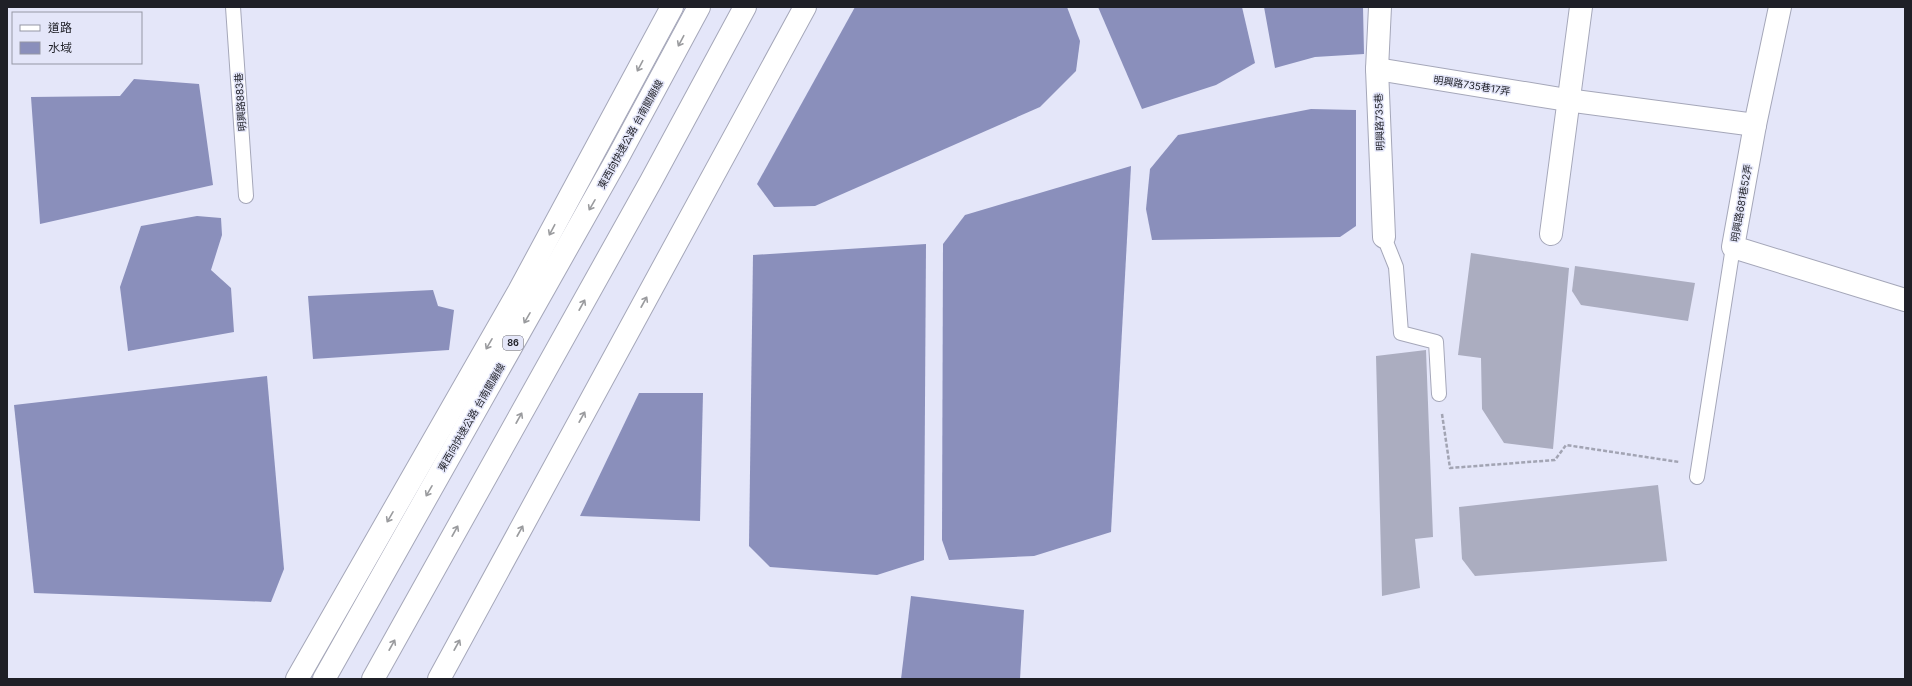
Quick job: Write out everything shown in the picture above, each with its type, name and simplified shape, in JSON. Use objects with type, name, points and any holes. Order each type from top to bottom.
[{"type":"main road","points":[[297,679],[519,291],[672,7]]},
{"type":"main road","name":"東西向快速公路 台南關廟線","points":[[324,679],[617,159],[699,7]]},
{"type":"main road","points":[[373,679],[652,181],[745,7]]},
{"type":"main road","points":[[439,679],[805,7]]},
{"type":"main road","name":"明興路735巷","points":[[1380,7],[1377,69],[1384,237]]},
{"type":"main road","points":[[1551,234],[1567,100],[1581,7]]},
{"type":"main road","name":"明興路681巷52弄","points":[[1780,7],[1755,125],[1733,247],[1905,300]]},
{"type":"main road","name":"明興路735巷17弄","points":[[1377,69],[1567,100],[1755,125]]},
{"type":"lane","name":"明興路883巷","points":[[233,7],[246,196]]},
{"type":"lane","points":[[1384,237],[1396,267],[1401,333],[1436,342],[1439,394]]},
{"type":"lane","points":[[1698,471],[1733,247]]},
{"type":"path","points":[[1439,394],[1450,468],[1555,460],[1566,445],[1698,471]]},
{"type":"water","points":[[855,7],[1067,7],[1080,41],[1076,71],[1040,107],[815,206],[774,207],[757,184]]},
{"type":"water","points":[[1098,7],[1242,7],[1255,63],[1216,85],[1142,109]]},
{"type":"water","points":[[1264,7],[1363,7],[1364,54],[1315,57],[1275,68]]},
{"type":"water","points":[[134,79],[199,84],[213,185],[40,224],[31,97],[120,96]]},
{"type":"water","points":[[1311,109],[1356,110],[1356,226],[1340,237],[1152,240],[1146,209],[1150,169],[1178,135]]},
{"type":"water","points":[[1131,166],[1111,532],[1034,556],[949,560],[942,540],[943,244],[965,215]]},
{"type":"water","points":[[197,216],[221,218],[222,235],[211,270],[231,288],[234,332],[128,351],[120,287],[141,226]]},
{"type":"water","points":[[926,244],[924,560],[877,575],[770,567],[749,546],[753,255]]},
{"type":"water","points":[[433,290],[438,306],[454,310],[449,350],[313,359],[308,296]]},
{"type":"water","points":[[267,376],[284,569],[271,602],[34,593],[14,405]]},
{"type":"water","points":[[639,393],[703,393],[700,521],[580,516]]},
{"type":"water","points":[[911,596],[1024,610],[1020,679],[901,679]]},
{"type":"building","points":[[1471,253],[1569,268],[1553,449],[1504,443],[1482,409],[1481,358],[1458,355]]},
{"type":"building","points":[[1575,266],[1695,283],[1688,321],[1581,305],[1572,291]]},
{"type":"building","points":[[1426,350],[1433,537],[1415,539],[1420,588],[1382,596],[1376,356]]},
{"type":"building","points":[[1658,485],[1667,561],[1475,576],[1462,559],[1459,507]]}]
